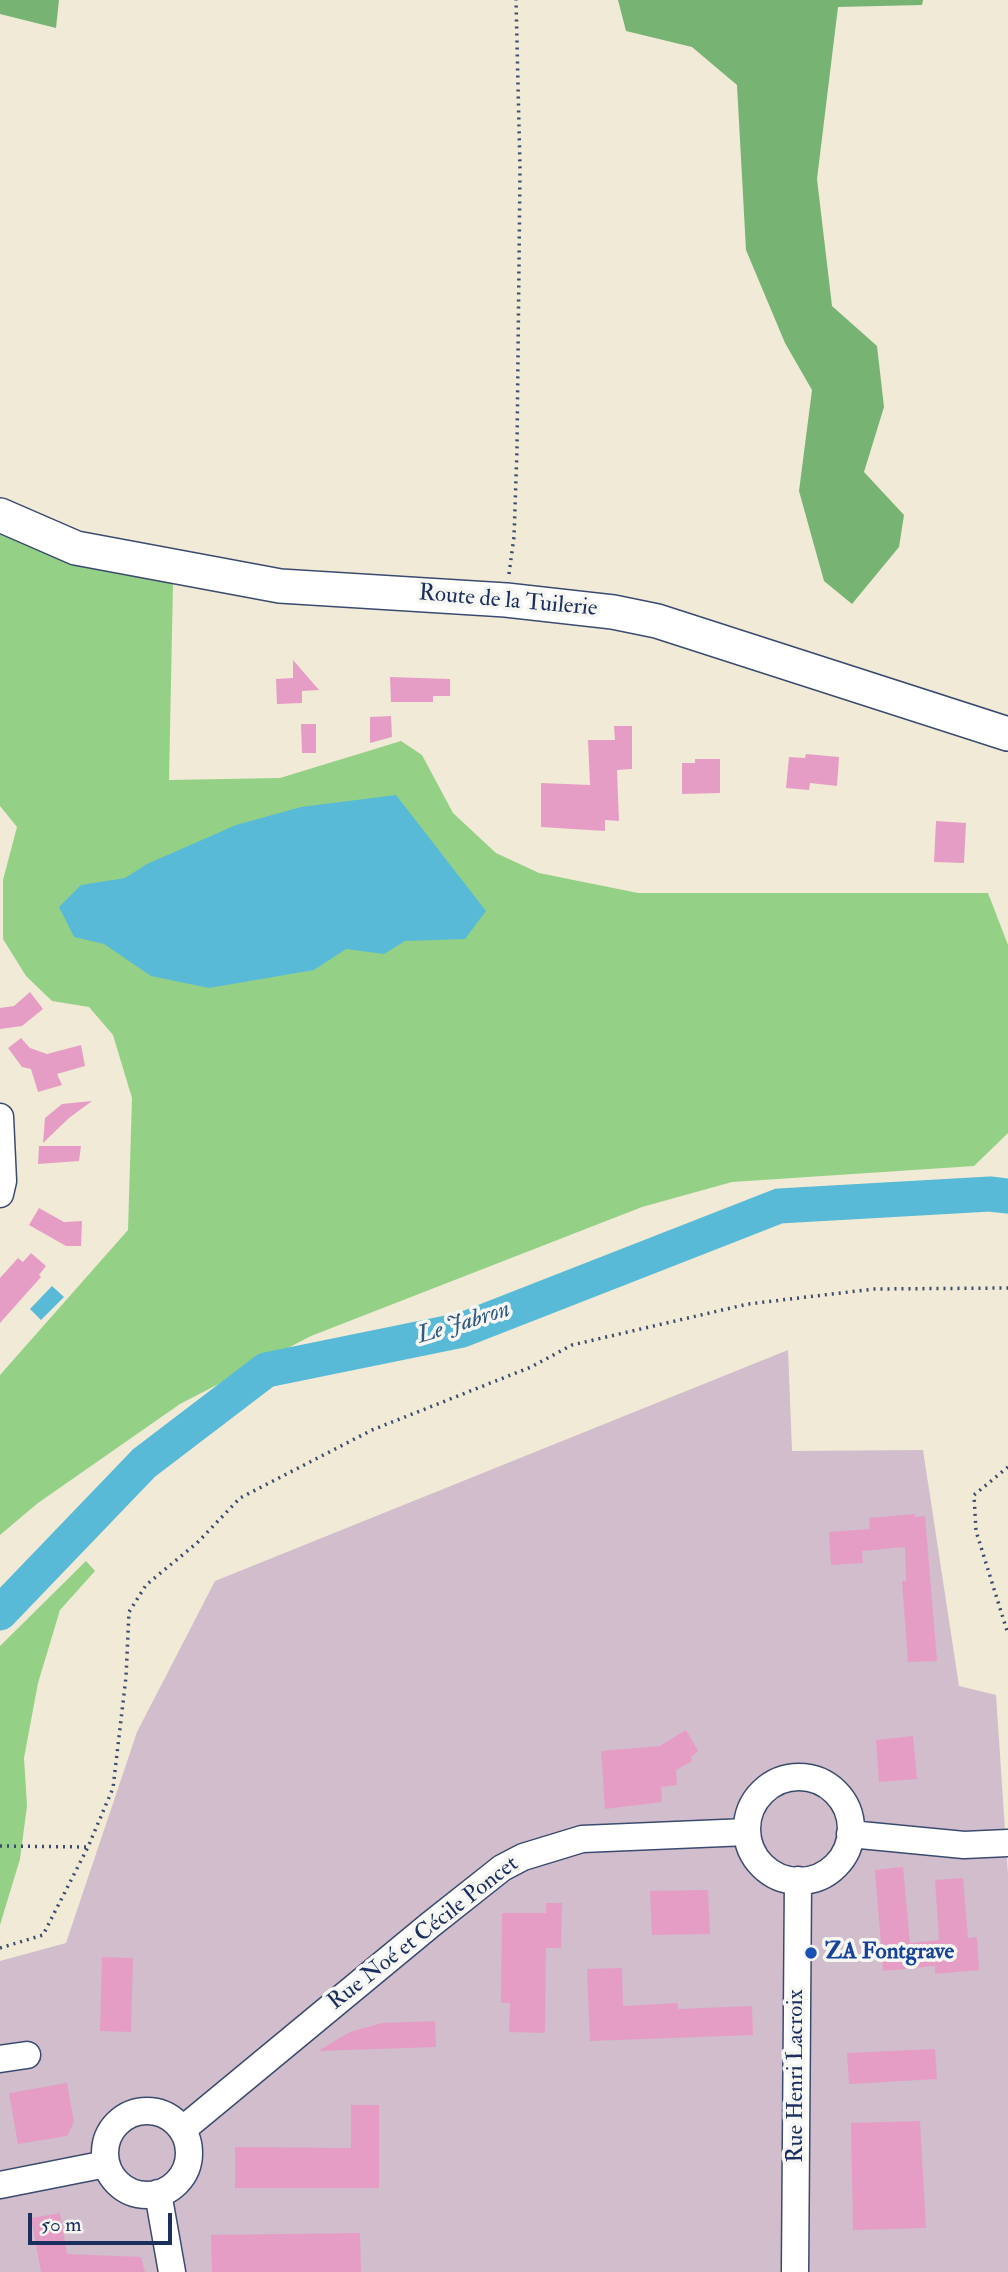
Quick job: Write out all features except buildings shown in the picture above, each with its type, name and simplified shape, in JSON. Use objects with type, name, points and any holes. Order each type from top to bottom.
[{"type":"main road","name":"Route de la Tuilerie","points":[[0,515],[76,548],[280,586],[506,600],[613,612],[690,629],[1008,734]]},
{"type":"street","points":[[0,1117],[3,1170],[0,1194]]},
{"type":"street","points":[[806,1777],[827,1785],[843,1801],[848,1812],[850,1834],[844,1855],[829,1871],[799,1880],[777,1876],[759,1862],[748,1843],[750,1809],[763,1790],[783,1779],[806,1777]]},
{"type":"street","name":"Rue Noé et Cécile Poncet","points":[[183,2130],[502,1868],[523,1857],[582,1839],[747,1832]]},
{"type":"street","points":[[850,1834],[964,1845],[1008,1843]]},
{"type":"street","name":"Rue Henri Lacroix","points":[[795,2272],[799,1880]]},
{"type":"street","points":[[0,2059],[27,2055]]},
{"type":"street","points":[[156,2112],[175,2121],[183,2130],[190,2151],[189,2162],[178,2182],[159,2193],[148,2195],[126,2190],[111,2174],[105,2154],[110,2133],[125,2117],[135,2113],[156,2112]]},
{"type":"street","points":[[0,2185],[106,2164]]},
{"type":"street","points":[[159,2193],[172,2272]]},
{"type":"path","points":[[506,600],[514,537],[517,450],[520,169],[516,0]]},
{"type":"path","points":[[0,1948],[43,1936],[88,1847],[113,1788],[127,1678],[129,1612],[146,1585],[197,1543],[240,1499],[372,1430],[531,1367],[572,1345],[748,1304],[874,1289],[1008,1288]]},
{"type":"path","points":[[1008,1467],[975,1495],[976,1531],[1008,1634]]},
{"type":"path","points":[[0,1846],[88,1847]]},
{"type":"shaded area","points":[[788,1350],[792,1451],[923,1450],[959,1686],[996,1695],[1008,1875],[1008,2272],[0,2272],[0,1961],[66,1943],[137,1732],[215,1581]]},
{"type":"green space","points":[[0,0],[59,0],[56,28],[0,14]]},
{"type":"green space","points":[[618,0],[923,0],[922,5],[838,7],[817,179],[832,306],[877,346],[884,407],[864,472],[904,515],[899,547],[852,604],[824,581],[799,491],[812,390],[785,343],[746,250],[737,85],[692,47],[626,31]]},
{"type":"green space","points":[[0,532],[173,583],[169,780],[280,778],[401,741],[422,755],[453,813],[496,853],[539,873],[638,893],[988,893],[1008,945],[1008,1133],[974,1166],[732,1182],[642,1207],[311,1336],[180,1404],[38,1503],[0,1535],[0,1375],[128,1230],[132,1098],[113,1035],[89,1007],[52,1001],[26,976],[3,939],[3,880],[17,827],[0,806]]},
{"type":"green space","points":[[86,1561],[95,1571],[60,1610],[38,1683],[24,1758],[27,1806],[20,1859],[0,1925],[0,1646]]},
{"type":"water","points":[[396,795],[486,911],[465,939],[405,941],[384,954],[346,949],[314,970],[209,988],[151,976],[104,944],[74,937],[59,907],[81,885],[125,878],[147,864],[236,825],[301,807]]},
{"type":"water","points":[[52,1286],[64,1297],[41,1320],[30,1309]]},
{"type":"waterway","name":"Le Jabron","points":[[0,1613],[144,1463],[266,1370],[462,1330],[779,1206],[990,1194],[1008,1196]]},
{"type":"place","name":"ZA Fontgrave","points":[[811,1953]]}]
